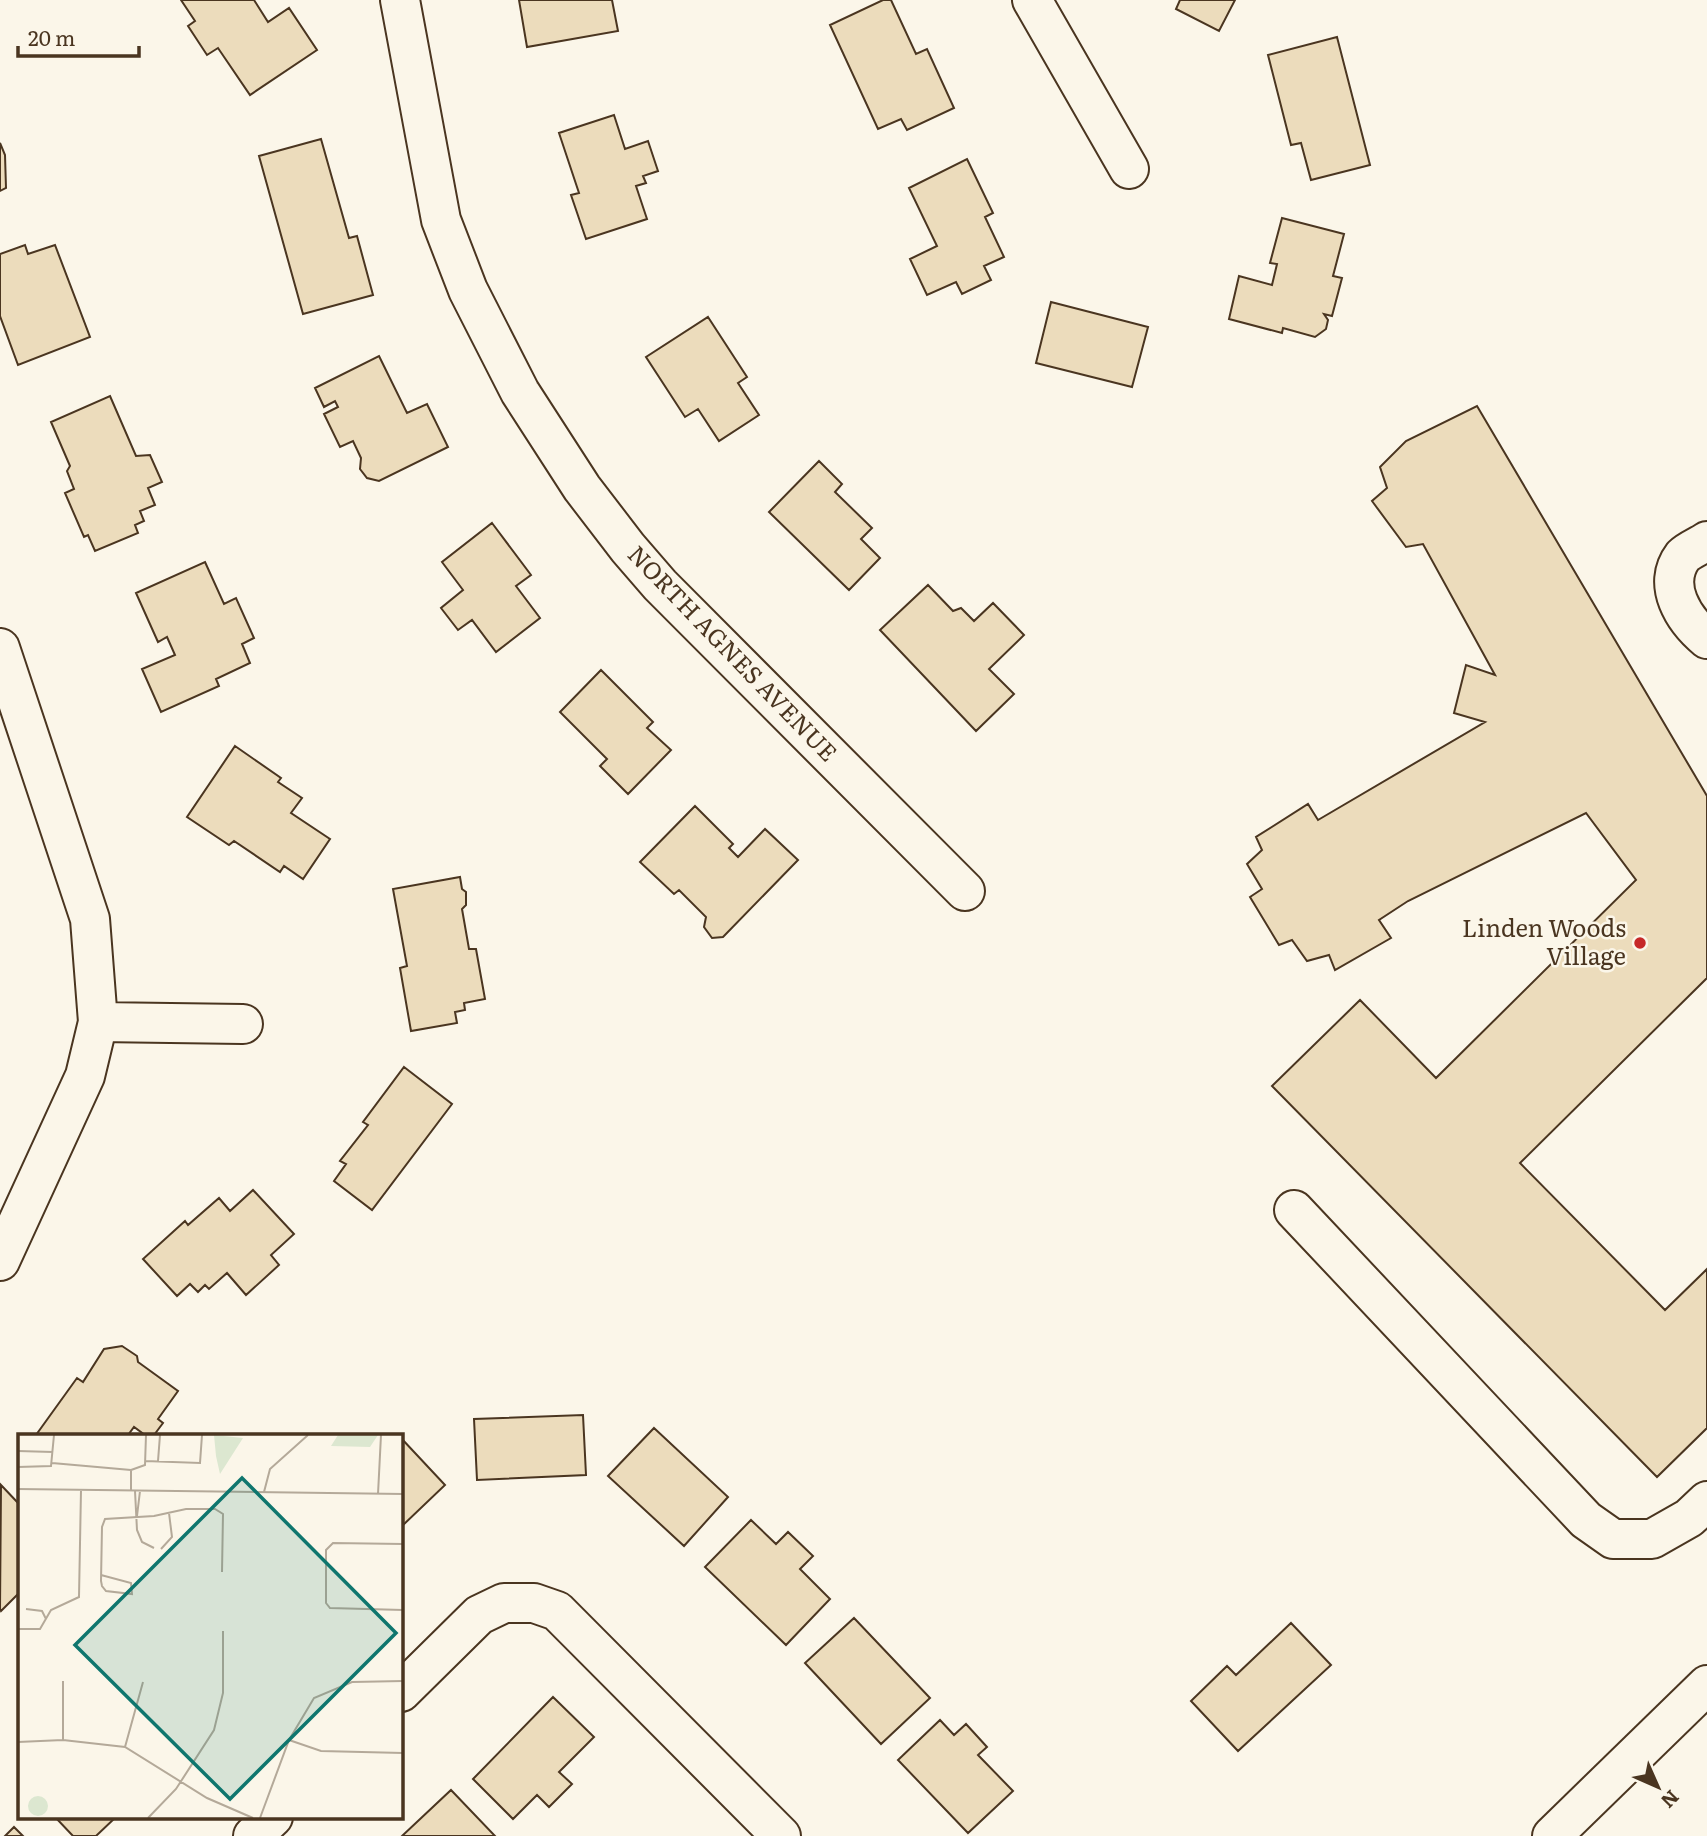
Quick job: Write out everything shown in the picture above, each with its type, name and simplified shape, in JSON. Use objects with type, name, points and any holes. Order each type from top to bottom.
[{"type":"street","name":"NORTH AGNES AVENUE","points":[[400,0],[441,220],[468,290],[520,392],[582,488],[660,585],[965,891]]},
{"type":"street","points":[[1032,0],[1129,169]]},
{"type":"street","points":[[1707,541],[1685,554],[1674,573],[1675,591],[1685,618],[1707,639]]},
{"type":"street","points":[[0,1261],[85,1076],[99,1022],[90,919],[1,652]]},
{"type":"street","points":[[99,1022],[243,1024]]},
{"type":"street","points":[[1294,1210],[1586,1520],[1613,1539],[1651,1539],[1689,1518],[1707,1501]]},
{"type":"street","points":[[402,1691],[479,1615],[504,1603],[534,1603],[557,1611],[781,1836]]},
{"type":"street","points":[[1552,1836],[1707,1685]]},
{"type":"street","points":[[253,1836],[272,1818]]},
{"type":"building","points":[[181,0],[254,0],[268,22],[289,8],[317,50],[250,95],[218,48],[207,55],[188,26],[195,21]]},
{"type":"building","points":[[519,0],[612,0],[618,31],[527,47]]},
{"type":"building","points":[[883,0],[891,0],[916,54],[927,49],[954,108],[907,130],[901,119],[878,129],[830,25]]},
{"type":"building","points":[[1180,0],[1235,0],[1219,31],[1176,9]]},
{"type":"building","points":[[1337,37],[1370,165],[1311,180],[1301,143],[1291,145],[1268,55]]},
{"type":"building","points":[[614,115],[625,149],[648,141],[658,171],[643,176],[646,183],[636,186],[647,219],[586,239],[571,195],[579,193],[559,133]]},
{"type":"building","points":[[321,139],[349,238],[357,236],[373,295],[303,314],[259,156]]},
{"type":"building","points":[[0,143],[5,155],[6,188],[0,191]]},
{"type":"building","points":[[967,159],[993,213],[985,217],[1004,257],[984,266],[991,280],[962,294],[956,282],[927,295],[910,259],[937,246],[909,188]]},
{"type":"building","points":[[1282,218],[1344,234],[1333,276],[1342,278],[1332,316],[1324,314],[1328,320],[1326,329],[1315,337],[1283,328],[1282,333],[1229,319],[1239,276],[1272,285],[1277,264],[1270,263]]},
{"type":"building","points":[[25,245],[28,254],[55,245],[90,337],[18,365],[0,316],[0,254]]},
{"type":"building","points":[[1051,302],[1148,327],[1132,387],[1036,363]]},
{"type":"building","points":[[708,317],[747,377],[738,383],[759,415],[719,441],[698,409],[685,417],[646,357]]},
{"type":"building","points":[[379,356],[407,413],[427,404],[448,447],[379,481],[367,478],[360,469],[361,458],[353,441],[340,447],[324,414],[338,407],[335,401],[324,407],[315,388]]},
{"type":"building","points":[[110,396],[136,456],[150,455],[162,482],[148,488],[155,505],[140,511],[144,521],[135,525],[138,533],[95,551],[88,535],[84,537],[65,493],[74,489],[67,471],[70,466],[51,422]]},
{"type":"building","name":"Linden Woods Village","points":[[1477,406],[1707,796],[1707,978],[1520,1163],[1665,1310],[1707,1269],[1707,1428],[1657,1477],[1272,1086],[1360,1000],[1436,1078],[1636,880],[1586,813],[1408,901],[1379,920],[1391,938],[1335,970],[1329,955],[1307,961],[1292,940],[1279,945],[1250,897],[1262,889],[1247,864],[1262,850],[1256,837],[1308,804],[1318,820],[1485,722],[1454,713],[1466,665],[1495,675],[1423,544],[1406,547],[1372,501],[1387,488],[1380,467],[1406,441]]},
{"type":"building","points":[[819,461],[842,484],[835,492],[872,528],[861,539],[880,558],[849,590],[769,512]]},
{"type":"building","points":[[492,523],[531,575],[516,586],[540,618],[496,652],[472,620],[458,630],[441,608],[463,590],[442,562]]},
{"type":"building","points":[[205,562],[224,604],[236,598],[254,638],[242,644],[250,663],[216,679],[219,686],[161,712],[142,669],[175,655],[167,637],[158,642],[136,593]]},
{"type":"building","points":[[928,585],[953,611],[961,608],[974,621],[993,603],[1024,635],[989,669],[1014,694],[976,731],[880,630]]},
{"type":"building","points":[[601,670],[653,722],[647,728],[671,750],[628,794],[600,766],[607,759],[560,712]]},
{"type":"building","points":[[235,746],[281,778],[278,782],[302,798],[291,813],[330,839],[303,879],[284,866],[280,872],[234,841],[229,845],[187,817]]},
{"type":"building","points":[[695,806],[733,844],[729,848],[738,857],[765,829],[798,860],[723,937],[712,938],[704,927],[706,917],[679,890],[674,894],[640,862]]},
{"type":"building","points":[[460,877],[462,889],[466,892],[466,905],[462,909],[469,949],[476,949],[485,999],[464,1003],[465,1010],[455,1012],[457,1023],[411,1031],[400,968],[407,966],[393,889]]},
{"type":"building","points":[[404,1067],[452,1104],[372,1210],[334,1181],[346,1164],[340,1161],[368,1125],[363,1122]]},
{"type":"building","points":[[253,1190],[294,1234],[271,1255],[279,1265],[246,1295],[227,1273],[209,1289],[205,1285],[198,1292],[190,1284],[177,1296],[143,1259],[185,1221],[188,1225],[219,1198],[230,1211]]},
{"type":"building","points":[[122,1346],[137,1356],[138,1362],[178,1391],[158,1419],[163,1423],[155,1434],[144,1434],[134,1427],[129,1434],[37,1434],[77,1378],[83,1382],[104,1349]]},
{"type":"building","points":[[583,1415],[586,1475],[477,1480],[474,1419]]},
{"type":"building","points":[[654,1428],[728,1497],[684,1546],[608,1476]]},
{"type":"building","points":[[402,1439],[445,1485],[402,1526]]},
{"type":"building","points":[[1,1485],[18,1503],[18,1594],[1,1611]]},
{"type":"building","points":[[751,1520],[776,1544],[788,1532],[813,1556],[800,1569],[830,1599],[786,1645],[705,1567]]},
{"type":"building","points":[[854,1618],[930,1698],[881,1744],[805,1663]]},
{"type":"building","points":[[1291,1623],[1331,1665],[1238,1751],[1191,1701],[1227,1666],[1236,1675]]},
{"type":"building","points":[[553,1697],[594,1737],[559,1772],[572,1784],[549,1807],[537,1795],[513,1819],[473,1779]]},
{"type":"building","points":[[940,1720],[954,1735],[966,1724],[987,1747],[978,1755],[1013,1791],[968,1833],[898,1760]]},
{"type":"building","points":[[451,1790],[495,1836],[402,1836]]},
{"type":"building","points":[[56,1818],[115,1818],[96,1836],[73,1836]]},
{"type":"building","points":[[14,1827],[23,1836],[5,1836]]},
{"type":"place","name":"Linden Woods Village","points":[[1640,943]]}]
